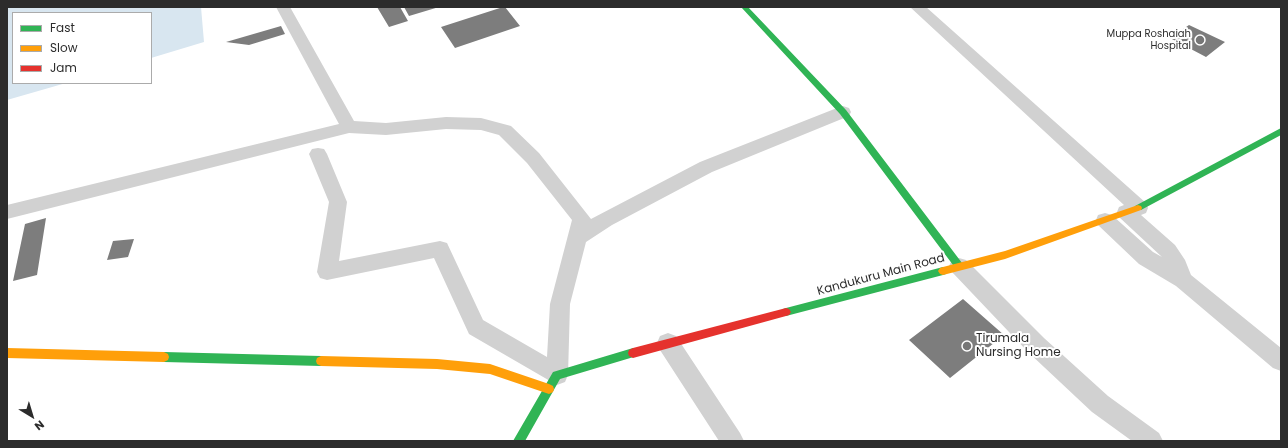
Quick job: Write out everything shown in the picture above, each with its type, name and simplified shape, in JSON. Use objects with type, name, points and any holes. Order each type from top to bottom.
[{"type":"main road","name":"Kandukuru Main Road","points":[[553,382],[668,343],[959,266],[842,112],[744,7]]},
{"type":"main road","points":[[959,266],[1005,255],[1133,210],[1281,131]]},
{"type":"main road","points":[[7,353],[437,364],[490,369],[553,382],[519,441]]},
{"type":"street","points":[[283,7],[350,127]]},
{"type":"street","points":[[917,7],[1133,210],[1168,250],[1178,266],[1183,280]]},
{"type":"street","points":[[577,238],[605,220],[706,167],[842,112]]},
{"type":"street","points":[[7,212],[350,127],[386,129],[446,123],[481,124],[505,130],[533,158],[582,219],[560,304],[553,382]]},
{"type":"street","points":[[318,154],[338,202],[326,272],[440,249],[476,327],[553,382]]},
{"type":"street","points":[[1105,220],[1146,258],[1183,280],[1281,361]]},
{"type":"street","points":[[959,266],[1036,345],[1100,404],[1150,441]]},
{"type":"street","points":[[668,343],[732,441]]},
{"type":"shaded area","points":[[7,7],[201,7],[204,42],[152,58],[152,12],[12,12],[12,84],[63,84],[7,100]]},
{"type":"building","points":[[377,7],[400,7],[408,21],[389,27]]},
{"type":"building","points":[[404,7],[439,7],[409,16]]},
{"type":"building","points":[[505,7],[520,26],[455,48],[441,27]]},
{"type":"building","points":[[1189,25],[1225,42],[1206,57],[1170,38]]},
{"type":"building","points":[[281,26],[285,34],[249,45],[226,42]]},
{"type":"building","points":[[46,218],[37,275],[13,281],[25,224]]},
{"type":"building","points":[[134,239],[128,257],[107,260],[113,241]]},
{"type":"building","points":[[963,299],[1004,335],[950,378],[909,340]]},
{"type":"traffic: fast","points":[[744,7],[843,112],[959,266]]},
{"type":"traffic: fast","points":[[1138,208],[1281,131]]},
{"type":"traffic: fast","points":[[786,312],[943,271]]},
{"type":"traffic: fast","points":[[519,441],[557,375],[633,353]]},
{"type":"traffic: fast","points":[[164,357],[321,361]]},
{"type":"traffic: slow","points":[[943,271],[1005,255],[1138,208]]},
{"type":"traffic: slow","points":[[7,353],[164,357]]},
{"type":"traffic: slow","points":[[321,361],[437,364],[490,369],[549,389]]},
{"type":"traffic: jam","points":[[633,353],[786,312]]},
{"type":"place","name":"Muppa Roshaiah Hospital","points":[[1200,40]]},
{"type":"place","name":"Tirumala Nursing Home","points":[[967,346]]}]
